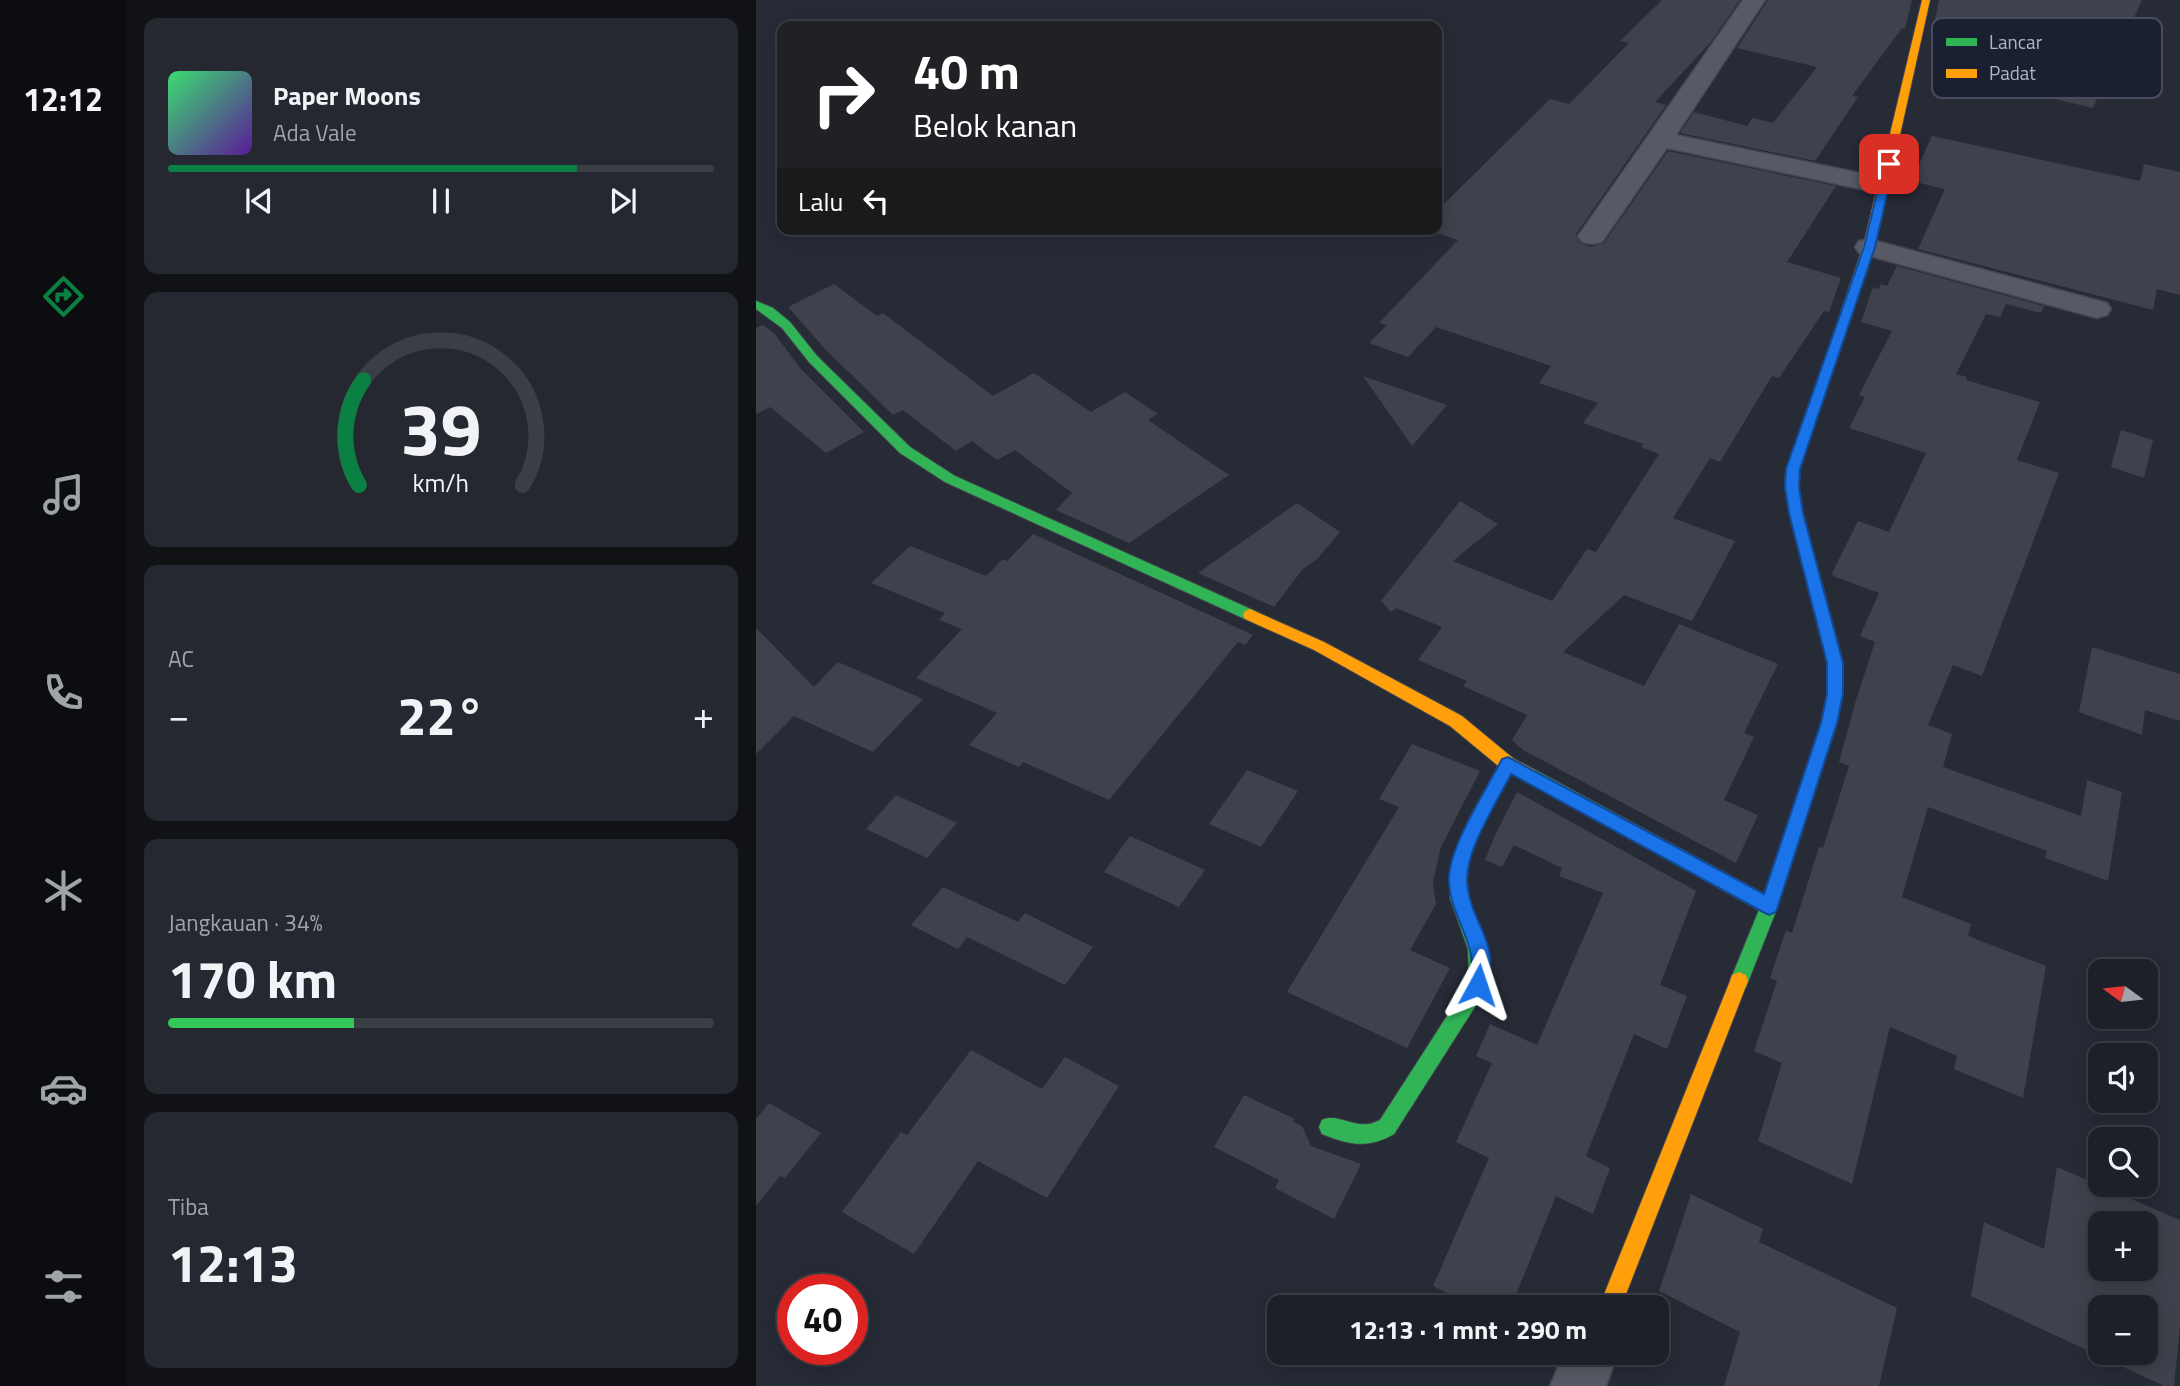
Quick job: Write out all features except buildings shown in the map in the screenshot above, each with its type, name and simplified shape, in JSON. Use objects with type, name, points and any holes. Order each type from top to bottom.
[{"type":"street","points":[[1592,236],[1754,0]]},
{"type":"street","points":[[1615,1295],[1769,906],[1829,723],[1835,694],[1835,663],[1796,513],[1792,487],[1793,469],[1869,247],[1926,0]]},
{"type":"street","points":[[1661,139],[1884,186]]},
{"type":"street","points":[[1869,247],[2097,309]]},
{"type":"street","points":[[756,305],[769,311],[786,325],[822,368],[905,450],[950,479],[1319,646],[1456,721],[1508,764],[1769,906]]},
{"type":"street","points":[[1329,1127],[1362,1139],[1376,1135],[1387,1127],[1478,985],[1483,969],[1481,951],[1460,900],[1458,875],[1465,848],[1508,764]]},
{"type":"street","points":[[1578,1386],[1586,1365]]},
{"type":"traffic: fast","points":[[756,305],[769,311],[786,325],[813,359],[905,450],[950,479],[1250,615]]},
{"type":"traffic: fast","points":[[1739,981],[1769,906],[1829,723],[1835,694],[1835,663],[1796,513],[1792,487],[1793,469],[1823,382]]},
{"type":"traffic: fast","points":[[1329,1127],[1358,1136],[1372,1134],[1387,1127],[1478,985],[1478,949],[1459,898],[1460,863],[1465,845],[1481,811],[1508,764]]},
{"type":"traffic: fast","points":[[1529,775],[1769,906]]},
{"type":"traffic: slow","points":[[1823,382],[1869,247],[1926,0]]},
{"type":"traffic: slow","points":[[1250,615],[1319,646],[1456,721],[1508,764],[1529,775]]},
{"type":"traffic: slow","points":[[1615,1295],[1739,981]]},
{"type":"route","points":[[1478,985],[1483,969],[1481,951],[1460,900],[1458,875],[1465,848],[1508,764],[1769,906],[1829,723],[1835,694],[1835,663],[1796,513],[1792,487],[1793,469],[1869,247],[1889,164]]}]
